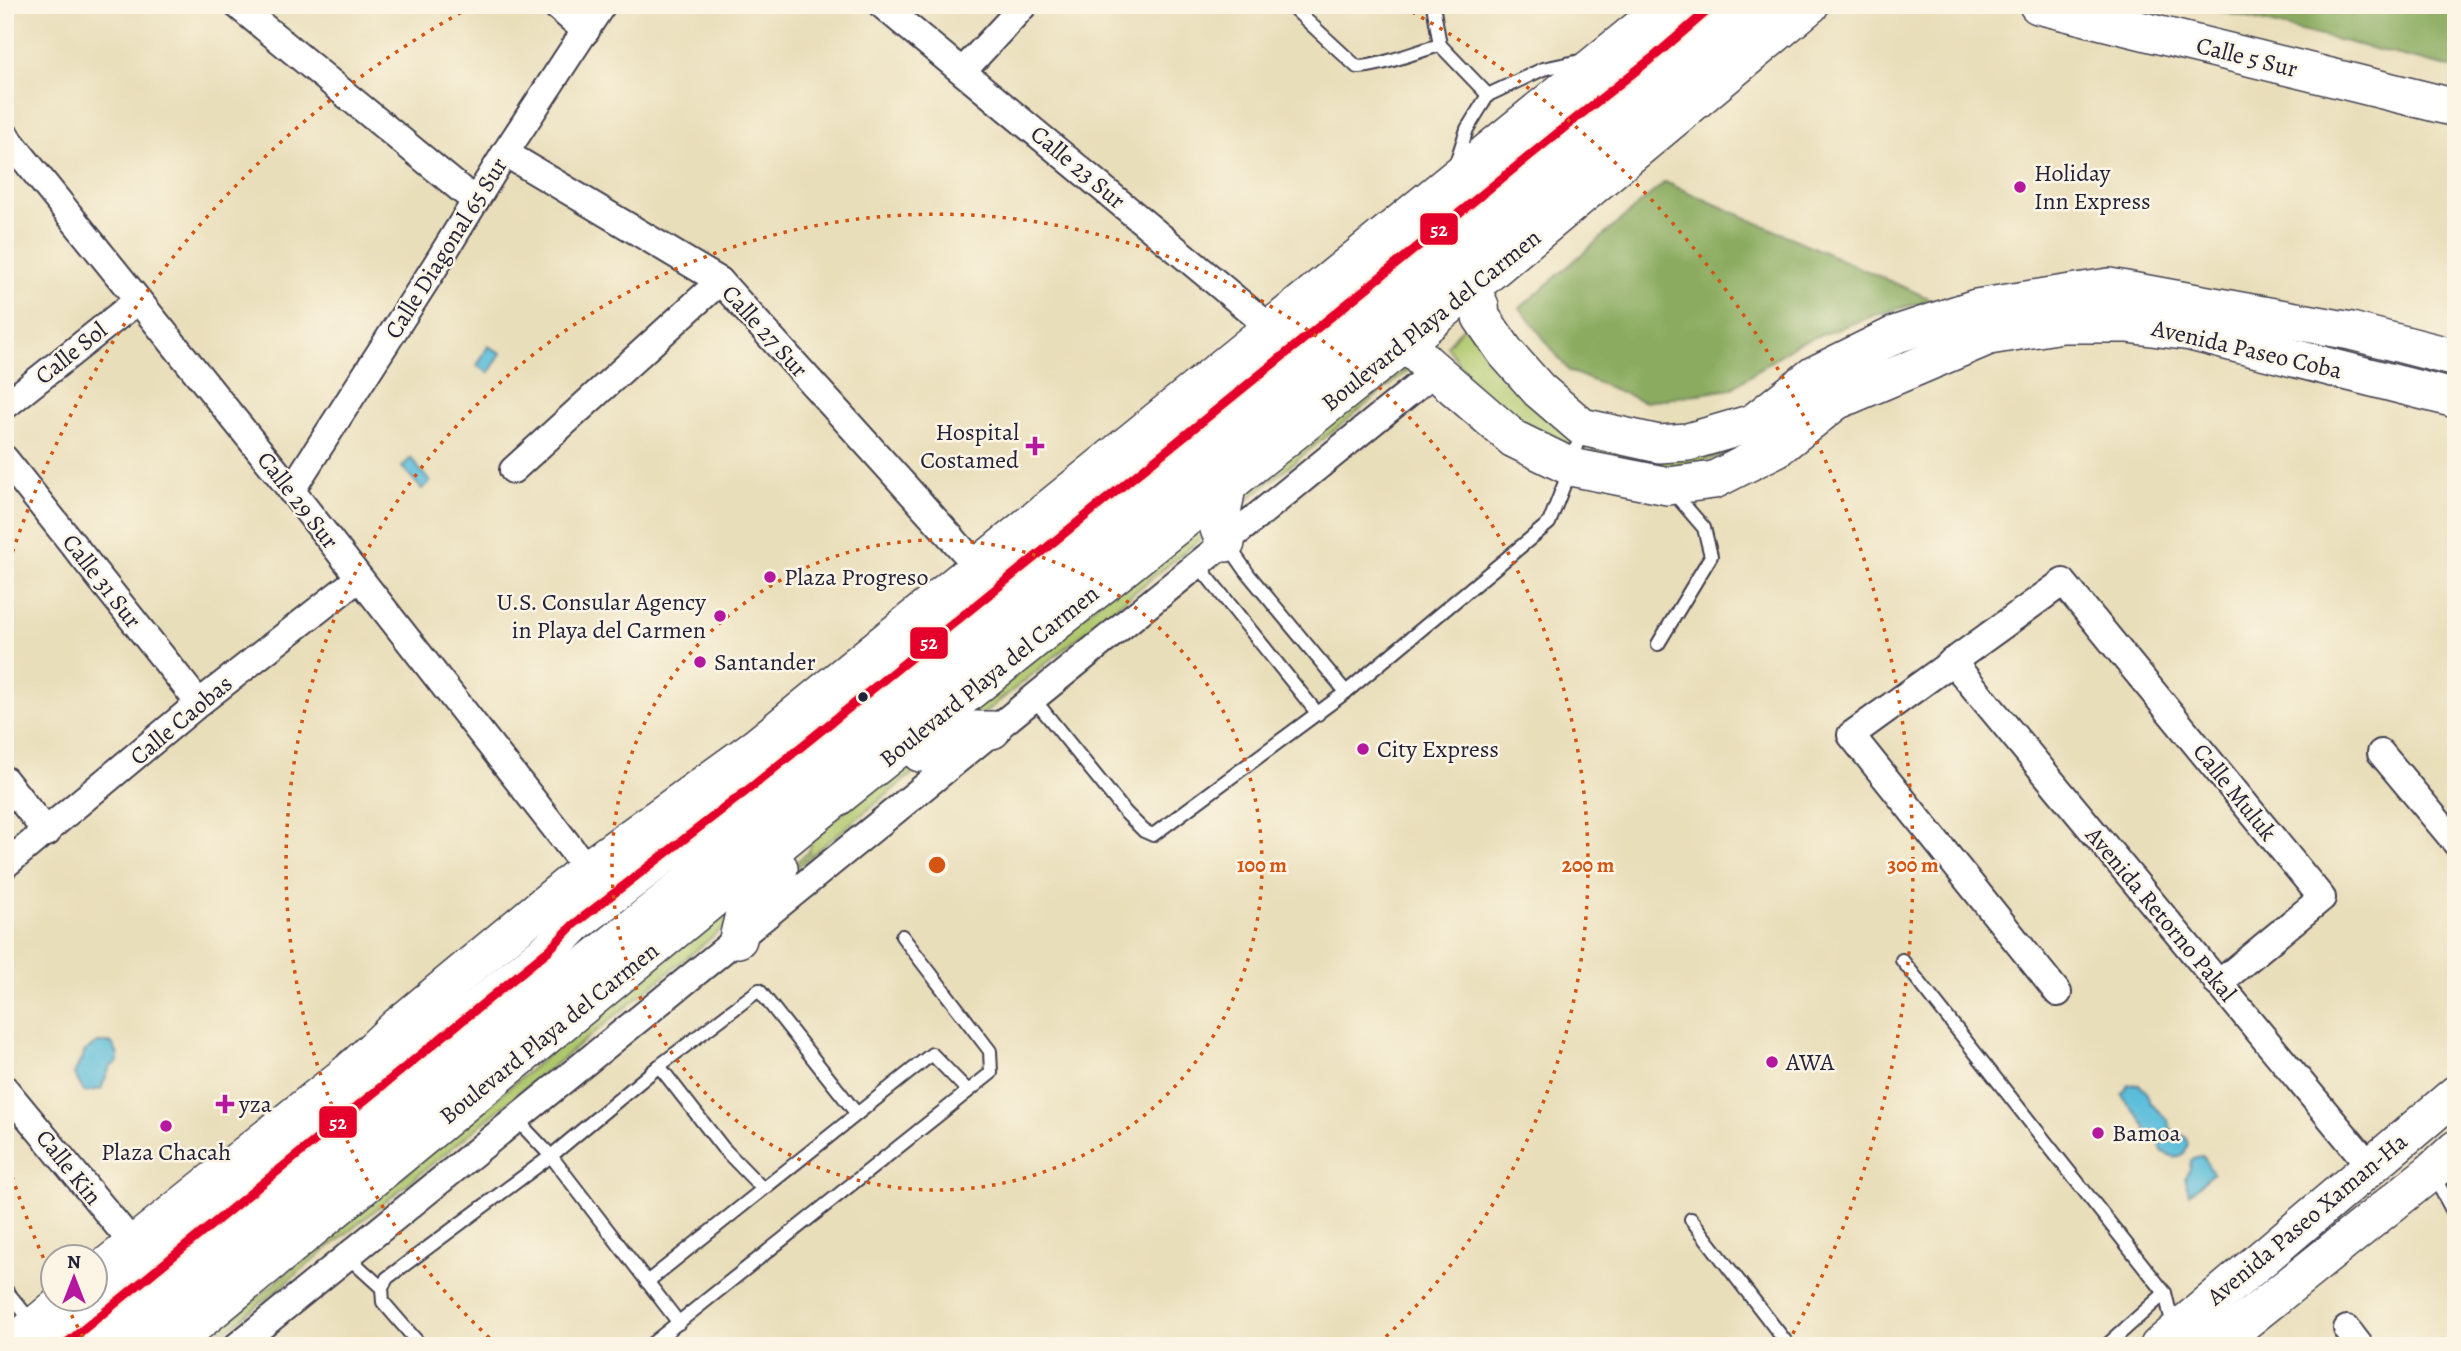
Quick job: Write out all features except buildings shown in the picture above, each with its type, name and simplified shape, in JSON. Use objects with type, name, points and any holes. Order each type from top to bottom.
[{"type":"highway","points":[[36,1339],[549,950],[573,925],[776,768],[1656,55],[1714,5]]},
{"type":"highway","points":[[116,1346],[1213,458],[1761,5]]},
{"type":"highway","points":[[354,1068],[391,1050],[530,943],[573,925]]},
{"type":"main road","points":[[108,1265],[354,1068],[397,1027],[587,869],[756,747],[1668,5]]},
{"type":"main road","name":"Boulevard Playa del Carmen","points":[[172,1345],[810,819],[1228,482],[1415,352],[1471,289],[1810,5]]},
{"type":"main road","name":"Calle 5 Sur","points":[[2038,5],[2456,108]]},
{"type":"main road","name":"Avenida Paseo Coba","points":[[1471,289],[1480,306],[1482,317],[1506,354],[1539,390],[1582,427],[1659,444],[1688,442],[1752,423],[1814,375],[1897,334],[1976,308],[2109,287],[2351,331],[2456,358]]},
{"type":"main road","name":"Avenida Paseo Coba","points":[[1415,352],[1514,439],[1571,467],[1668,486],[1714,480],[1777,448],[1836,401],[1989,336],[2062,324],[2127,324],[2192,332],[2456,399]]},
{"type":"main road","points":[[1897,334],[1906,352],[1897,375]]},
{"type":"main road","points":[[1212,554],[1228,482]]},
{"type":"main road","points":[[886,760],[916,756],[952,730],[992,730]]},
{"type":"main road","points":[[738,939],[749,893],[800,850],[810,819]]},
{"type":"main road","name":"Avenida Paseo Xaman-Ha","points":[[2174,1341],[2370,1166],[2456,1094]]},
{"type":"main road","name":"Avenida Paseo Xaman-Ha","points":[[2214,1346],[2443,1160]]},
{"type":"main road","points":[[36,1339],[57,1312]]},
{"type":"street","points":[[237,5],[475,201]]},
{"type":"street","points":[[555,5],[586,31]]},
{"type":"street","name":"Calle Diagonal 65 Sur","points":[[290,491],[602,5]]},
{"type":"street","name":"Calle 23 Sur","points":[[882,5],[1272,329]]},
{"type":"street","points":[[963,71],[1024,5]]},
{"type":"street","name":"Calle 29 Sur","points":[[5,135],[359,578],[587,869]]},
{"type":"street","name":"Calle 27 Sur","points":[[505,153],[720,281],[978,567]]},
{"type":"street","points":[[513,470],[720,281]]},
{"type":"street","name":"Calle Sol","points":[[5,406],[137,301]]},
{"type":"street","points":[[237,1346],[1427,378],[1415,352]]},
{"type":"street","name":"Calle 31 Sur","points":[[5,459],[199,703]]},
{"type":"street","name":"Calle Caobas","points":[[5,865],[47,833],[199,703],[359,578]]},
{"type":"street","name":"Calle Muluk","points":[[1952,662],[2063,582],[2322,898],[2218,984]]},
{"type":"street","points":[[1952,662],[1851,735],[2058,993]]},
{"type":"street","name":"Avenida Retorno Pakal","points":[[1952,662],[2370,1166]]},
{"type":"street","points":[[2381,753],[2456,843]]},
{"type":"street","points":[[5,780],[47,833]]},
{"type":"street","name":"Calle Kin","points":[[5,1089],[133,1244]]},
{"type":"lane","points":[[1290,5],[1357,67],[1372,67],[1383,61],[1440,45]]},
{"type":"lane","points":[[1433,5],[1440,45],[1488,95]]},
{"type":"lane","points":[[1449,183],[1467,129],[1488,95],[1543,69],[1607,56]]},
{"type":"lane","points":[[1033,698],[1126,813],[1144,831],[1153,835],[1346,692],[1549,523],[1571,467],[1582,427]]},
{"type":"lane","points":[[1658,644],[1711,556],[1704,528],[1668,486]]},
{"type":"lane","points":[[1212,554],[1249,575],[1346,692]]},
{"type":"lane","points":[[1212,554],[1318,714]]},
{"type":"lane","points":[[649,1346],[991,1073],[990,1051],[902,936]]},
{"type":"lane","points":[[1902,960],[2165,1293],[2174,1341]]},
{"type":"lane","points":[[421,1346],[383,1302],[382,1288],[387,1278],[551,1156],[659,1066],[759,990],[857,1114]]},
{"type":"lane","points":[[647,1282],[932,1054],[968,1091]]},
{"type":"lane","points":[[659,1066],[723,1148],[763,1189]]},
{"type":"lane","points":[[516,1119],[551,1156],[679,1323]]},
{"type":"lane","points":[[2443,1160],[2437,1179],[2456,1217]]},
{"type":"lane","points":[[1691,1219],[1788,1346]]},
{"type":"lane","points":[[348,1257],[382,1288]]},
{"type":"lane","points":[[5,1289],[36,1339]]},
{"type":"lane","points":[[2106,1346],[2165,1293]]},
{"type":"green space","points":[[2195,5],[2456,5],[2456,69]]},
{"type":"green space","points":[[1665,182],[1933,300],[1881,313],[1796,344],[1731,389],[1645,402],[1569,371],[1520,308]]},
{"type":"green space","points":[[1463,327],[1469,328],[1572,434],[1571,446],[1561,454],[1478,392],[1447,346]]},
{"type":"green space","points":[[1410,369],[1232,512],[1236,492],[1393,370]]},
{"type":"green space","points":[[1754,434],[1751,446],[1694,464],[1648,469],[1593,460],[1594,449]]},
{"type":"green space","points":[[1214,508],[1209,532],[978,718],[956,720]]},
{"type":"green space","points":[[954,740],[756,900],[762,889],[809,852],[812,837],[896,770],[913,767]]},
{"type":"green space","points":[[738,896],[732,921],[211,1343],[200,1346]]},
{"type":"water","points":[[488,346],[501,353],[489,373],[477,366]]},
{"type":"water","points":[[411,458],[430,482],[422,489],[402,467]]},
{"type":"water","points":[[98,1043],[112,1043],[118,1055],[118,1062],[110,1067],[101,1089],[84,1092],[74,1074],[85,1051]]},
{"type":"water","points":[[2139,1084],[2146,1091],[2150,1103],[2167,1119],[2171,1129],[2185,1137],[2188,1144],[2184,1154],[2175,1158],[2162,1151],[2159,1139],[2146,1131],[2122,1095],[2128,1085]]},
{"type":"water","points":[[2202,1156],[2213,1173],[2189,1194],[2185,1177],[2191,1160]]},
{"type":"transit line","name":"52","points":[[63,1346],[549,950],[573,925],[754,785],[1656,55],[1714,5]]},
{"type":"place","name":"Holiday Inn Express","points":[[2020,187]]},
{"type":"place","name":"Hospital Costamed","points":[[1035,446]]},
{"type":"place","name":"Plaza Progreso","points":[[770,577]]},
{"type":"place","name":"U.S. Consular Agency in Playa del Carmen","points":[[720,616]]},
{"type":"place","name":"Santander","points":[[700,662]]},
{"type":"place","name":"City Express","points":[[1363,749]]},
{"type":"place","name":"AWA","points":[[1772,1062]]},
{"type":"place","name":"yza","points":[[225,1104]]},
{"type":"place","name":"Plaza Chacah","points":[[166,1126]]},
{"type":"place","name":"Bamoa","points":[[2098,1133]]}]
